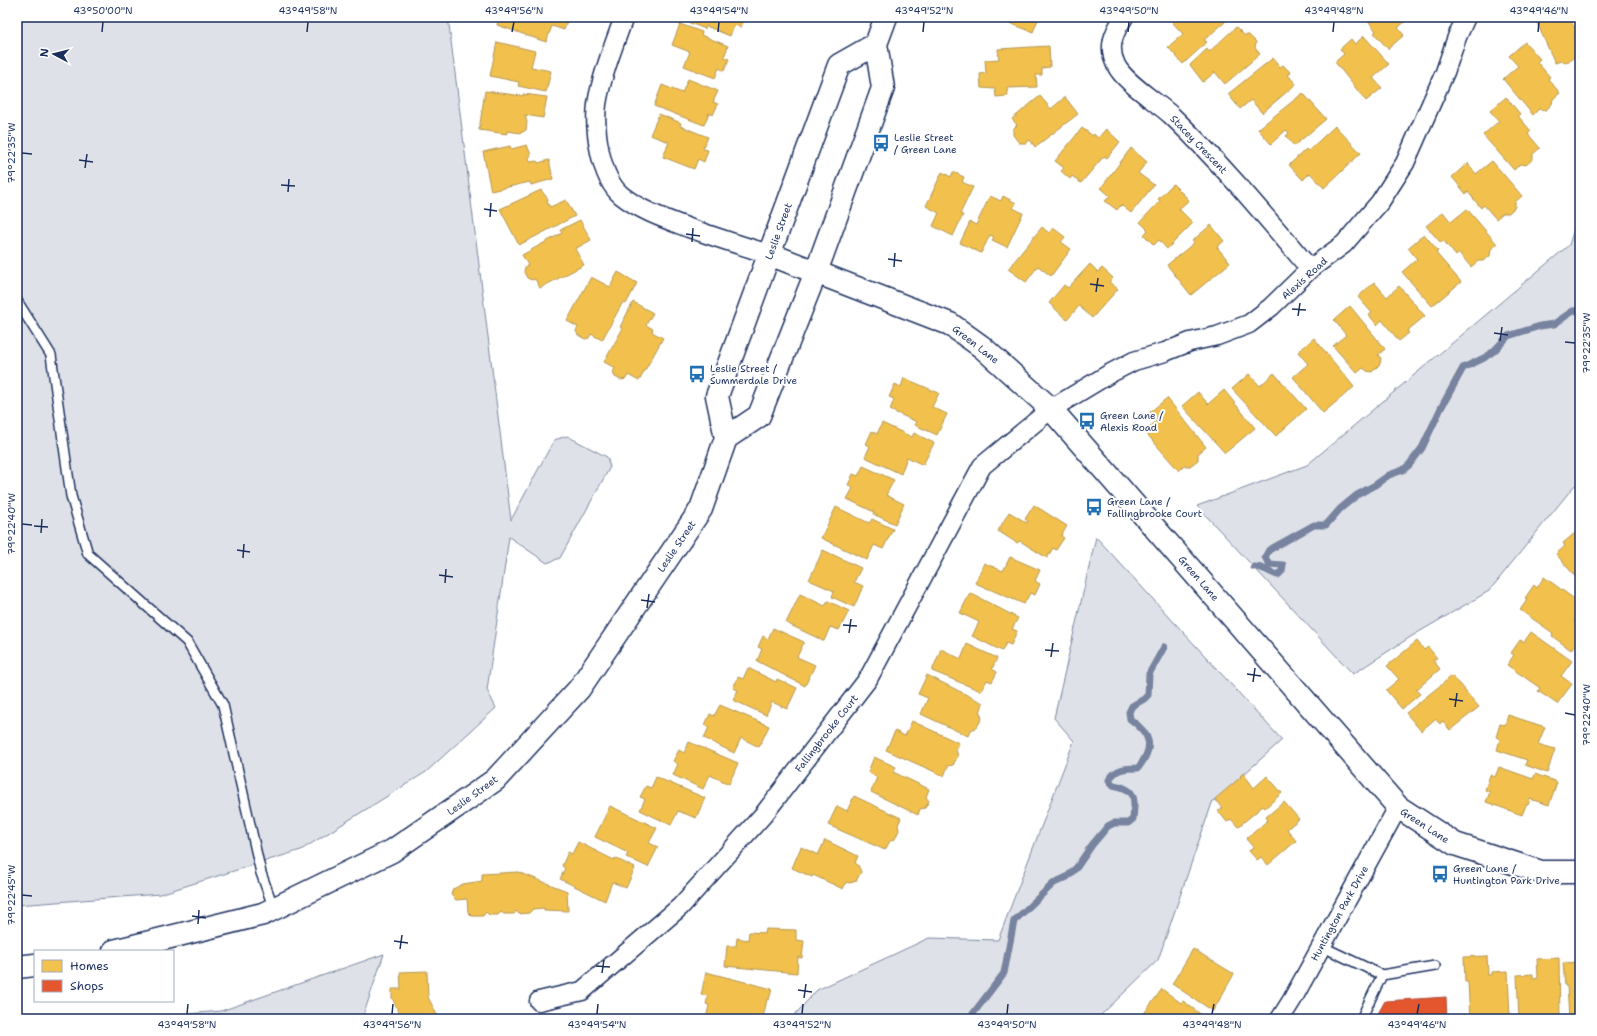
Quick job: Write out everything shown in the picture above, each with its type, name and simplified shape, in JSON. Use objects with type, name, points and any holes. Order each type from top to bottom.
[{"type":"main road","points":[[726,438],[759,416],[816,272],[883,88],[876,44],[886,17]]},
{"type":"main road","name":"Leslie Street","points":[[118,950],[264,914],[392,851],[495,780],[584,683],[700,509],[726,438],[717,396],[839,65],[876,44]]},
{"type":"main road","name":"Green Lane","points":[[769,254],[950,324],[982,346],[1051,409],[1398,807],[1455,844],[1541,872],[1580,872]]},
{"type":"main road","points":[[17,968],[34,964]]},
{"type":"street","points":[[624,17],[606,69],[597,104],[597,128],[606,174],[620,194],[650,214],[731,243],[769,254]]},
{"type":"street","name":"Stacey Crescent","points":[[1124,17],[1114,31],[1111,51],[1116,65],[1124,76],[1172,116],[1236,182],[1310,269]]},
{"type":"street","name":"Alexis Road","points":[[1051,409],[1108,374],[1134,361],[1165,352],[1190,342],[1217,336],[1249,324],[1271,307],[1310,269],[1344,244],[1380,202],[1405,163],[1445,72],[1457,37],[1466,17]]},
{"type":"street","name":"Fallingbrooke Court","points":[[539,1001],[582,991],[680,907],[764,814],[868,679],[982,466],[1051,409]]},
{"type":"street","name":"Huntington Park Drive","points":[[1280,1019],[1398,807]]},
{"type":"lane","points":[[17,301],[51,355],[71,496],[88,554],[187,642],[223,705],[261,873],[274,909]]},
{"type":"lane","points":[[1321,946],[1382,975],[1435,966]]},
{"type":"lane","points":[[1361,1019],[1382,975]]},
{"type":"shaded area","points":[[17,17],[448,17],[511,520],[554,440],[567,436],[607,457],[610,467],[560,558],[547,563],[509,537],[487,690],[496,708],[426,772],[301,850],[160,894],[17,905]]},
{"type":"shaded area","points":[[1580,210],[1580,483],[1574,486],[1489,591],[1412,636],[1353,674],[1197,506],[1307,465],[1569,245]]},
{"type":"shaded area","points":[[1096,537],[1282,740],[1212,803],[1158,960],[1097,1019],[791,1019],[817,990],[929,938],[998,940],[1074,741],[1054,718]]},
{"type":"shaded area","points":[[384,954],[362,1019],[130,1019],[221,1011]]},
{"type":"building: Homes","points":[[499,17],[568,17],[564,30],[552,26],[546,42],[497,25]]},
{"type":"building: Homes","points":[[680,17],[745,17],[741,27],[734,25],[730,36],[706,26],[705,29],[680,19]]},
{"type":"building: Homes","points":[[993,17],[1039,17],[1033,32]]},
{"type":"building: Homes","points":[[1178,17],[1220,17],[1225,22],[1204,40],[1207,42],[1183,64],[1168,47],[1183,34],[1172,22]]},
{"type":"building: Homes","points":[[1365,17],[1410,17],[1398,28],[1404,35],[1388,49],[1374,33],[1376,31]]},
{"type":"building: Homes","points":[[1545,17],[1569,17],[1577,33],[1574,34],[1580,48],[1580,52],[1575,54],[1573,59],[1567,62],[1561,61],[1555,63],[1536,21]]},
{"type":"building: Homes","points":[[680,24],[702,32],[701,35],[728,46],[724,57],[729,59],[724,71],[719,68],[715,78],[684,66],[690,52],[672,45]]},
{"type":"building: Homes","points":[[1236,27],[1244,35],[1249,35],[1256,42],[1255,48],[1260,54],[1225,84],[1215,72],[1203,82],[1190,65],[1207,49],[1209,52]]},
{"type":"building: Homes","points":[[1364,36],[1389,64],[1373,78],[1382,88],[1366,101],[1335,62],[1344,54],[1340,49],[1351,39],[1355,44]]},
{"type":"building: Homes","points":[[497,42],[535,51],[531,67],[551,71],[546,92],[518,86],[519,82],[490,76]]},
{"type":"building: Homes","points":[[1525,42],[1540,59],[1537,62],[1550,77],[1548,79],[1560,93],[1553,99],[1552,104],[1546,110],[1539,109],[1533,115],[1503,79],[1518,66],[1509,56]]},
{"type":"building: Homes","points":[[1049,46],[1050,67],[1042,68],[1042,75],[1036,75],[1037,87],[1007,88],[1008,96],[996,97],[995,89],[981,88],[980,74],[986,73],[985,60],[999,59],[998,49]]},
{"type":"building: Homes","points":[[1273,58],[1280,67],[1283,65],[1291,73],[1288,75],[1296,84],[1262,113],[1251,100],[1240,109],[1228,94]]},
{"type":"building: Homes","points":[[688,79],[718,91],[713,102],[718,104],[713,115],[709,113],[704,125],[654,106],[662,85],[682,93]]},
{"type":"building: Homes","points":[[485,91],[523,96],[523,94],[547,97],[543,118],[525,115],[527,122],[526,130],[521,133],[507,131],[507,134],[479,130]]},
{"type":"building: Homes","points":[[1303,93],[1326,119],[1294,146],[1286,136],[1289,133],[1286,130],[1271,144],[1258,129]]},
{"type":"building: Homes","points":[[1040,96],[1051,109],[1065,97],[1078,114],[1035,147],[1030,140],[1026,143],[1019,143],[1013,135],[1013,129],[1017,125],[1012,119]]},
{"type":"building: Homes","points":[[1506,97],[1520,114],[1518,116],[1531,131],[1528,134],[1540,148],[1533,154],[1533,159],[1526,165],[1520,164],[1514,170],[1483,135],[1499,121],[1490,111]]},
{"type":"building: Homes","points":[[659,114],[681,123],[680,126],[708,137],[703,149],[708,150],[704,162],[698,159],[694,169],[663,157],[669,142],[650,135]]},
{"type":"building: Homes","points":[[1335,126],[1361,153],[1324,188],[1310,173],[1303,180],[1289,165],[1306,149],[1308,151]]},
{"type":"building: Homes","points":[[1082,128],[1093,136],[1094,134],[1098,138],[1106,129],[1120,142],[1107,158],[1104,156],[1081,183],[1072,176],[1070,179],[1061,171],[1064,168],[1055,161]]},
{"type":"building: Homes","points":[[527,145],[531,155],[529,158],[530,162],[537,161],[538,163],[549,160],[553,179],[531,185],[530,182],[491,191],[483,152],[510,146],[511,149]]},
{"type":"building: Homes","points":[[1131,148],[1147,162],[1138,173],[1154,185],[1131,213],[1121,205],[1117,210],[1105,201],[1110,196],[1101,188]]},
{"type":"building: Homes","points":[[1492,161],[1522,196],[1515,202],[1515,207],[1509,213],[1503,213],[1496,219],[1484,205],[1481,208],[1468,192],[1466,194],[1452,177],[1468,163],[1476,174]]},
{"type":"building: Homes","points":[[942,172],[951,177],[953,172],[964,177],[962,182],[973,187],[960,214],[963,215],[953,236],[933,226],[939,213],[926,206]]},
{"type":"building: Homes","points":[[1173,184],[1189,200],[1179,209],[1193,223],[1167,249],[1159,240],[1154,245],[1144,235],[1148,230],[1140,222],[1160,201],[1158,199]]},
{"type":"building: Homes","points":[[541,190],[548,199],[547,202],[550,207],[566,200],[575,216],[519,245],[500,209]]},
{"type":"building: Homes","points":[[990,196],[1001,201],[1003,196],[1016,203],[1013,208],[1023,213],[1007,247],[992,240],[994,237],[990,235],[981,253],[960,243],[970,222],[976,225]]},
{"type":"building: Homes","points":[[1467,209],[1497,244],[1491,249],[1490,256],[1483,261],[1478,261],[1471,267],[1459,253],[1456,256],[1443,240],[1441,243],[1426,226],[1443,212],[1451,222]]},
{"type":"building: Homes","points":[[580,220],[591,240],[575,249],[584,265],[540,288],[535,279],[532,280],[527,278],[524,272],[525,267],[528,265],[522,255],[562,233],[560,230]]},
{"type":"building: Homes","points":[[1211,225],[1224,241],[1217,247],[1230,263],[1191,295],[1167,265],[1194,243],[1192,241]]},
{"type":"building: Homes","points":[[1042,227],[1049,233],[1053,228],[1065,237],[1061,242],[1071,249],[1051,276],[1038,266],[1026,282],[1008,269]]},
{"type":"building: Homes","points":[[1424,234],[1438,251],[1436,253],[1461,282],[1432,306],[1402,272],[1417,259],[1408,248]]},
{"type":"building: Homes","points":[[1090,264],[1098,272],[1102,268],[1113,278],[1109,282],[1118,289],[1092,318],[1079,306],[1067,320],[1049,303],[1064,285],[1068,288]]},
{"type":"building: Homes","points":[[618,272],[637,283],[626,304],[623,302],[602,340],[591,334],[589,338],[585,339],[578,335],[576,331],[578,327],[567,321],[591,277],[610,287]]},
{"type":"building: Homes","points":[[1374,282],[1387,297],[1399,286],[1425,316],[1407,331],[1409,333],[1399,341],[1382,320],[1377,325],[1369,315],[1372,313],[1358,297]]},
{"type":"building: Homes","points":[[633,302],[653,313],[646,325],[653,329],[652,332],[663,338],[639,381],[628,375],[626,379],[621,380],[615,377],[613,372],[615,368],[604,362],[623,328],[620,327]]},
{"type":"building: Homes","points":[[1350,306],[1385,349],[1378,355],[1381,358],[1380,364],[1372,372],[1363,368],[1357,373],[1333,346],[1346,335],[1334,320]]},
{"type":"building: Homes","points":[[1314,338],[1354,387],[1323,413],[1293,377],[1308,364],[1298,352]]},
{"type":"building: Homes","points":[[1274,373],[1306,409],[1276,436],[1232,389],[1249,374],[1260,386]]},
{"type":"building: Homes","points":[[904,378],[939,393],[932,407],[947,414],[937,435],[915,425],[917,422],[890,410],[894,399],[889,397],[895,384],[901,387]]},
{"type":"building: Homes","points":[[1224,390],[1255,428],[1225,453],[1182,406],[1198,392],[1208,404]]},
{"type":"building: Homes","points":[[1167,398],[1206,447],[1198,454],[1198,460],[1190,466],[1184,466],[1179,471],[1145,432],[1157,420],[1150,412]]},
{"type":"building: Homes","points":[[882,423],[912,437],[914,433],[934,443],[923,465],[907,457],[901,474],[865,457],[870,446],[866,444],[872,431],[877,434]]},
{"type":"building: Homes","points":[[863,466],[894,480],[886,495],[904,504],[895,524],[873,514],[874,512],[847,499],[853,488],[848,485],[853,474],[858,476]]},
{"type":"building: Homes","points":[[1034,505],[1067,526],[1061,536],[1064,538],[1056,550],[1053,548],[1047,558],[1020,541],[1017,543],[998,531],[1009,512],[1027,523],[1028,521],[1025,519]]},
{"type":"building: Homes","points":[[836,507],[869,523],[872,519],[893,529],[883,549],[874,545],[867,560],[821,538]]},
{"type":"building: Homes","points":[[1575,533],[1578,536],[1580,534],[1580,582],[1556,554],[1565,546],[1563,543]]},
{"type":"building: Homes","points":[[823,550],[861,568],[854,582],[863,586],[854,607],[832,597],[834,591],[809,580]]},
{"type":"building: Homes","points":[[1010,557],[1040,570],[1035,581],[1040,584],[1035,595],[1030,593],[1024,604],[975,583],[984,563],[1003,571]]},
{"type":"building: Homes","points":[[1544,577],[1580,603],[1580,613],[1574,621],[1580,625],[1580,637],[1571,650],[1552,636],[1553,633],[1520,610],[1527,600],[1525,598],[1534,585],[1537,588]]},
{"type":"building: Homes","points":[[970,593],[1018,618],[1012,629],[1017,631],[1011,645],[1006,643],[1002,651],[972,636],[979,622],[960,613]]},
{"type":"building: Homes","points":[[800,594],[825,606],[828,601],[849,611],[839,630],[830,627],[824,641],[786,623]]},
{"type":"building: Homes","points":[[773,628],[804,642],[797,657],[815,665],[805,686],[757,661],[762,649],[758,647],[763,636],[768,639]]},
{"type":"building: Homes","points":[[1531,632],[1572,661],[1561,676],[1572,684],[1557,704],[1538,691],[1540,688],[1507,665],[1514,655],[1511,653],[1520,640],[1524,642]]},
{"type":"building: Homes","points":[[1417,641],[1424,650],[1428,647],[1437,658],[1433,660],[1440,669],[1416,690],[1420,694],[1402,709],[1386,690],[1399,679],[1387,666]]},
{"type":"building: Homes","points":[[967,644],[997,658],[992,669],[997,672],[992,682],[987,680],[981,691],[932,671],[941,649],[961,659]]},
{"type":"building: Homes","points":[[748,668],[776,682],[777,679],[797,688],[787,709],[772,702],[766,715],[733,700],[738,690],[733,688],[738,677],[743,679]]},
{"type":"building: Homes","points":[[927,675],[983,703],[980,713],[982,718],[977,727],[971,730],[968,736],[921,714],[928,698],[918,694]]},
{"type":"building: Homes","points":[[1452,676],[1479,707],[1450,730],[1442,721],[1440,724],[1435,719],[1421,731],[1406,713]]},
{"type":"building: Homes","points":[[720,705],[769,726],[759,747],[741,738],[734,753],[704,738],[709,727],[705,725],[710,714],[714,716]]},
{"type":"building: Homes","points":[[1508,715],[1545,727],[1538,744],[1555,749],[1547,773],[1525,765],[1527,760],[1497,750],[1500,739],[1496,737],[1500,724],[1505,725]]},
{"type":"building: Homes","points":[[912,721],[959,743],[956,750],[958,756],[953,765],[948,766],[944,776],[886,750],[895,731],[905,736]]},
{"type":"building: Homes","points":[[689,742],[738,763],[729,784],[710,775],[703,789],[673,775],[678,764],[673,761],[679,750],[684,753]]},
{"type":"building: Homes","points":[[874,757],[896,767],[893,772],[929,789],[926,797],[929,801],[925,808],[920,809],[918,815],[871,792],[877,777],[868,772]]},
{"type":"building: Homes","points":[[1499,767],[1533,779],[1535,774],[1557,782],[1549,805],[1530,799],[1522,815],[1486,802],[1490,792],[1485,790],[1490,775],[1495,777]]},
{"type":"building: Homes","points":[[1243,773],[1254,788],[1267,776],[1282,793],[1265,808],[1263,806],[1238,827],[1231,819],[1227,822],[1218,811],[1222,808],[1215,799],[1241,777],[1240,776]]},
{"type":"building: Homes","points":[[656,777],[705,798],[696,818],[678,811],[671,825],[640,810],[645,799],[640,797],[646,786],[651,788]]},
{"type":"building: Homes","points":[[854,796],[901,818],[898,825],[899,830],[895,839],[890,841],[885,850],[828,825],[837,806],[847,811]]},
{"type":"building: Homes","points":[[1284,802],[1299,819],[1287,829],[1296,841],[1268,865],[1261,857],[1257,860],[1249,851],[1253,847],[1246,839],[1268,820],[1266,817]]},
{"type":"building: Homes","points":[[610,806],[657,828],[649,843],[658,847],[648,867],[626,857],[628,853],[595,837]]},
{"type":"building: Homes","points":[[825,840],[858,856],[855,863],[858,865],[861,872],[856,881],[850,883],[846,882],[843,889],[813,875],[812,877],[792,868],[801,847],[818,855]]},
{"type":"building: Homes","points":[[578,842],[614,860],[615,858],[635,868],[626,888],[612,882],[605,901],[560,879],[565,868],[562,866],[568,852],[572,854]]},
{"type":"building: Homes","points":[[518,872],[567,891],[568,911],[544,910],[544,908],[533,909],[529,913],[519,914],[516,911],[514,914],[504,914],[501,912],[498,915],[489,915],[486,912],[483,916],[472,916],[468,912],[467,899],[456,900],[451,895],[453,889],[463,884],[482,881],[482,874]]},
{"type":"building: Homes","points":[[766,929],[796,930],[796,940],[804,941],[802,958],[798,957],[797,973],[725,966],[727,946],[736,946],[737,938],[748,940],[749,932],[765,933]]},
{"type":"building: Homes","points":[[1193,949],[1234,974],[1213,1011],[1172,984]]},
{"type":"building: Homes","points":[[1487,956],[1488,975],[1491,975],[1491,972],[1508,971],[1510,1019],[1470,1019],[1468,982],[1465,982],[1464,957]]},
{"type":"building: Homes","points":[[1559,958],[1560,1019],[1519,1019],[1517,975],[1533,974],[1533,979],[1538,978],[1537,959]]},
{"type":"building: Homes","points":[[1580,962],[1580,1019],[1569,1019],[1567,986],[1565,986],[1563,963]]},
{"type":"building: Homes","points":[[427,971],[428,997],[439,1019],[394,1019],[401,1016],[392,998],[392,989],[401,989],[400,972]]},
{"type":"building: Homes","points":[[706,972],[772,989],[769,1000],[767,999],[763,1018],[706,1019],[709,1005],[706,1004],[708,996],[701,995]]},
{"type":"building: Homes","points":[[1162,989],[1181,1003],[1183,1001],[1203,1016],[1201,1019],[1140,1019]]},
{"type":"building: Shops","points":[[1446,997],[1447,1019],[1375,1019],[1385,1001]]},
{"type":"waterway","points":[[1254,567],[1278,575],[1282,571],[1283,565],[1269,564],[1265,557],[1269,550],[1314,525],[1326,525],[1340,509],[1357,495],[1389,475],[1403,470],[1409,465],[1422,448],[1441,408],[1463,368],[1484,358],[1494,351],[1508,336],[1540,326],[1554,324],[1573,311],[1580,310]]},
{"type":"waterway","points":[[969,1019],[1004,973],[1014,921],[1054,883],[1067,877],[1077,867],[1092,845],[1108,826],[1114,823],[1128,823],[1133,819],[1133,796],[1127,789],[1113,785],[1109,780],[1118,771],[1138,768],[1147,754],[1148,741],[1146,736],[1130,719],[1129,712],[1132,706],[1148,695],[1149,674],[1164,647]]},
{"type":"place","name":"Leslie Street / Green Lane","points":[[881,143]]},
{"type":"place","name":"Leslie Street / Summerdale Drive","points":[[697,374]]},
{"type":"place","name":"Green Lane / Alexis Road","points":[[1087,421]]},
{"type":"place","name":"Green Lane / Fallingbrooke Court","points":[[1094,507]]},
{"type":"place","name":"Green Lane / Huntington Park Drive","points":[[1440,874]]}]
